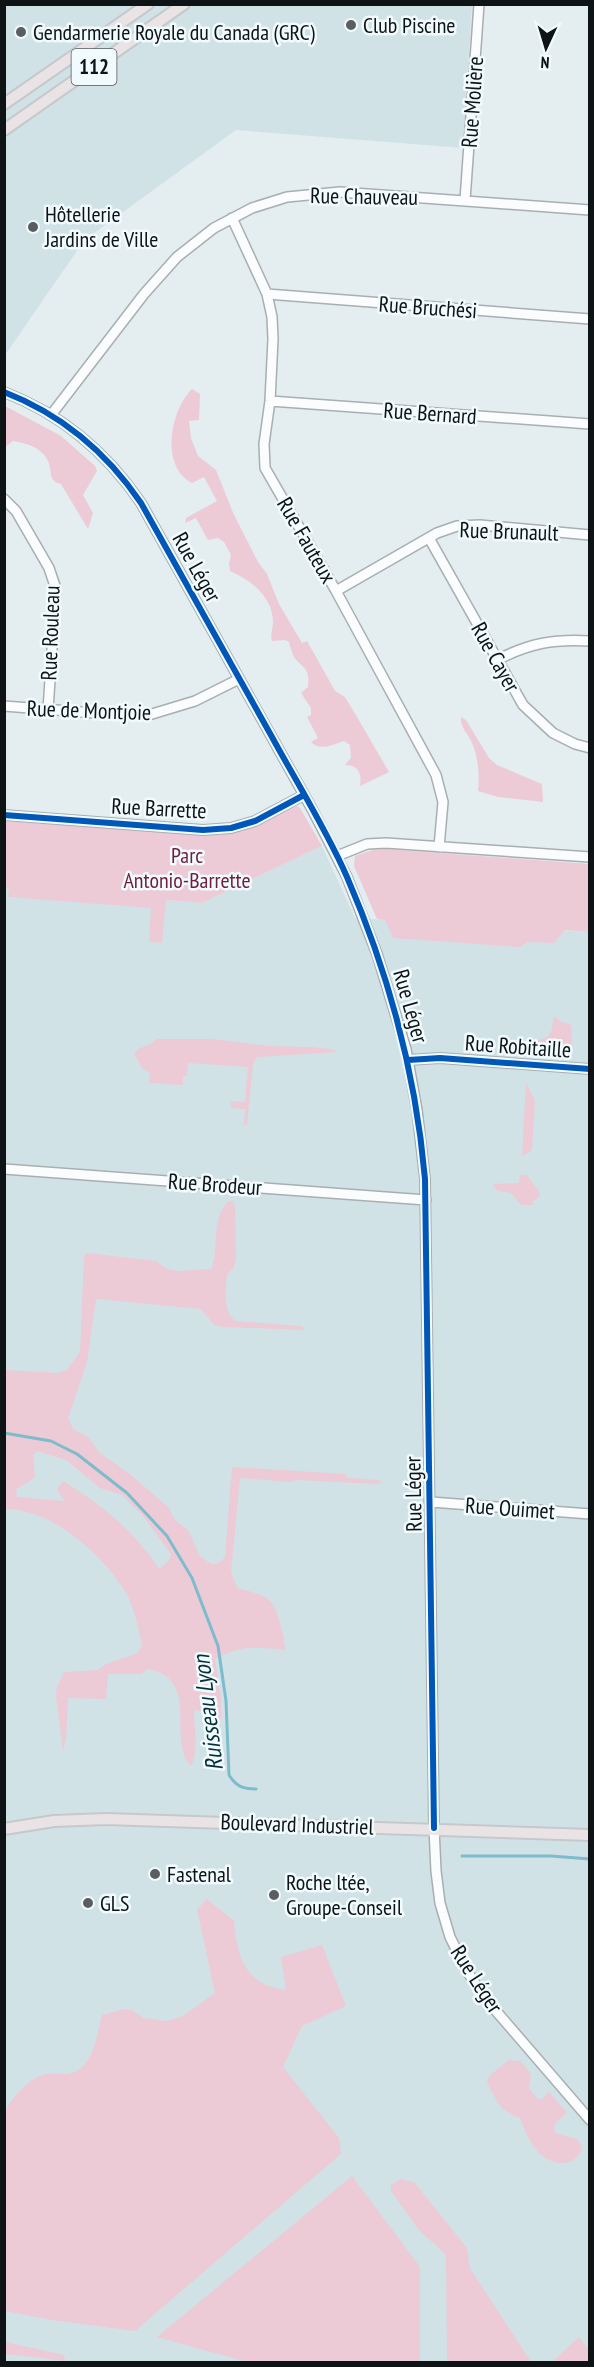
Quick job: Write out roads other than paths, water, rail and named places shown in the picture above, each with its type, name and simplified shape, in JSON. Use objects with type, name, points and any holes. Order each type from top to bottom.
[{"type":"main road","name":"112","points":[[4,104],[148,4]]},
{"type":"main road","name":"112","points":[[4,130],[184,4]]},
{"type":"main road","name":"Boulevard Industriel","points":[[4,1829],[54,1821],[106,1818],[590,1834]]},
{"type":"street","name":"Rue Molière","points":[[465,200],[479,4]]},
{"type":"street","name":"Rue Chauveau","points":[[51,415],[165,269],[189,246],[232,218],[269,202],[321,192],[358,192],[590,210]]},
{"type":"street","name":"Rue Fauteux","points":[[232,218],[267,294],[273,339],[270,401],[264,444],[265,468],[336,591],[436,775],[443,802],[439,847]]},
{"type":"street","name":"Rue Bruchési","points":[[267,294],[590,319]]},
{"type":"street","name":"Rue Léger","points":[[4,392],[51,415],[98,452],[132,490],[337,856],[370,933],[408,1060],[422,1142],[426,1200],[434,1828],[440,1903],[450,1937],[467,1971],[484,1997],[590,2120]]},
{"type":"street","name":"Rue Bernard","points":[[270,401],[590,424]]},
{"type":"street","name":"Rue Rouleau","points":[[4,499],[16,511],[49,568],[56,589],[48,710]]},
{"type":"street","name":"Rue Brunault","points":[[336,591],[447,529],[469,525],[590,535]]},
{"type":"street","name":"Rue Cayer","points":[[429,538],[517,696],[553,733],[575,744],[590,748]]},
{"type":"street","points":[[497,660],[541,642],[562,640],[590,642]]},
{"type":"street","name":"Rue de Montjoie","points":[[4,706],[120,715],[152,714],[195,701],[239,679]]},
{"type":"street","name":"Rue Barrette","points":[[4,815],[203,830],[231,828],[255,821],[304,795]]},
{"type":"street","points":[[337,856],[357,847],[374,843],[590,857]]},
{"type":"street","name":"Rue Robitaille","points":[[408,1060],[443,1058],[590,1069]]},
{"type":"street","name":"Rue Brodeur","points":[[4,1169],[426,1200]]},
{"type":"street","name":"Rue Ouimet","points":[[431,1502],[590,1514]]},
{"type":"waterway","name":"Ruisseau Lyon","points":[[4,1433],[51,1441],[77,1454],[127,1493],[167,1536],[192,1578],[218,1646],[226,1701],[229,1775],[240,1786],[256,1789]]},
{"type":"waterway","points":[[462,1856],[551,1856],[590,1859]]},
{"type":"place","name":"Club Piscine","points":[[351,25]]},
{"type":"place","name":"Gendarmerie Royale du Canada (GRC)","points":[[21,32]]},
{"type":"place","name":"Hôtellerie Jardins de Ville","points":[[33,227]]},
{"type":"place","name":"Fastenal","points":[[155,1874]]},
{"type":"place","name":"Roche ltée, Groupe-Conseil","points":[[274,1895]]},
{"type":"place","name":"GLS","points":[[88,1903]]},
{"type":"park label","name":"Parc Antonio-Barrette","points":[[187,868]]}]
